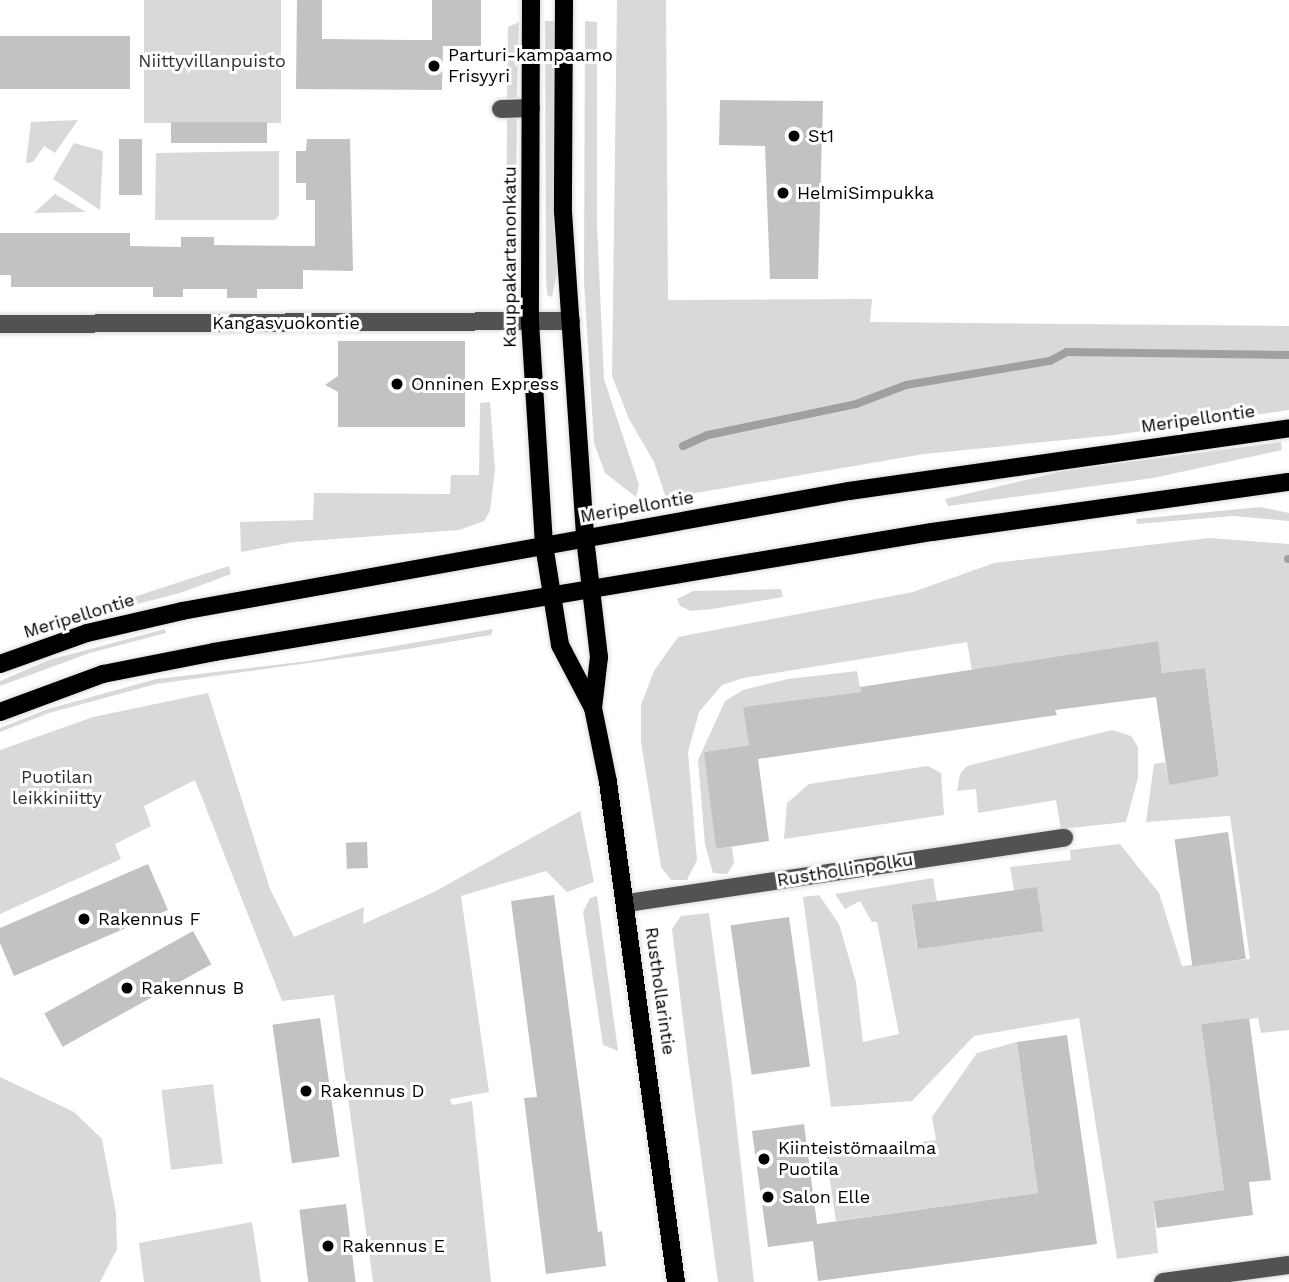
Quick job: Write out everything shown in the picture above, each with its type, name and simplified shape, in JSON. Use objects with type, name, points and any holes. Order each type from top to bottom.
[{"type":"main road","name":"Kauppakartanonkatu","points":[[531,0],[530,322],[544,545],[553,597]]},
{"type":"main road","points":[[564,0],[563,212],[590,591]]},
{"type":"main road","name":"Meripellontie","points":[[0,664],[40,648],[134,621],[585,537],[986,470],[1289,428]]},
{"type":"main road","points":[[0,712],[103,674],[166,660],[932,532],[1289,482]]},
{"type":"main road","name":"Rusthollarintie","points":[[590,591],[599,657],[593,708],[627,903],[676,1282]]},
{"type":"main road","name":"Rusthollarintie","points":[[553,597],[560,645],[593,708]]},
{"type":"street","points":[[500,109],[531,108]]},
{"type":"street","name":"Kangasvuokontie","points":[[0,324],[571,321]]},
{"type":"street","name":"Rusthollinpolku","points":[[627,903],[1063,838]]},
{"type":"street","points":[[1163,1282],[1289,1265]]},
{"type":"green space","name":"Niittyvillanpuisto","points":[[144,0],[281,0],[281,123],[144,123]]},
{"type":"green space","points":[[617,0],[666,0],[668,300],[872,299],[870,322],[1289,326],[1289,410],[1115,435],[924,454],[666,498],[654,462],[629,419],[612,376]]},
{"type":"green space","points":[[545,21],[557,21],[557,273],[552,297],[547,295],[546,278]]},
{"type":"green space","points":[[585,21],[597,22],[597,225],[604,379],[639,485],[636,497],[605,473],[594,443],[584,282]]},
{"type":"green space","points":[[519,22],[517,98],[507,98],[508,27]]},
{"type":"green space","points":[[507,118],[517,118],[515,280],[506,301]]},
{"type":"green space","points":[[78,120],[55,153],[44,146],[33,162],[26,163],[31,122]]},
{"type":"green space","points":[[74,143],[103,151],[100,210],[53,179]]},
{"type":"green space","points":[[279,151],[279,215],[275,220],[155,220],[156,153]]},
{"type":"green space","points":[[55,194],[86,212],[34,213]]},
{"type":"green space","points":[[490,402],[495,470],[490,511],[484,521],[459,530],[294,542],[241,552],[240,522],[313,520],[314,493],[450,494],[451,475],[479,475],[480,403]]},
{"type":"green space","points":[[1281,442],[1282,450],[1153,478],[948,506],[945,499],[1068,470]]},
{"type":"green space","points":[[1260,507],[1289,513],[1289,521],[1233,516],[1137,524],[1136,519]]},
{"type":"green space","points":[[1209,538],[1289,544],[1289,1030],[1261,1033],[1258,1018],[1201,1024],[1224,1190],[1153,1201],[1158,1253],[1117,1259],[1079,1018],[974,1036],[912,1101],[831,1107],[803,897],[819,895],[839,924],[856,982],[863,1042],[899,1034],[877,922],[872,922],[860,901],[845,909],[835,894],[933,878],[937,901],[911,905],[917,949],[1042,932],[1037,888],[1014,891],[1010,867],[1071,860],[1070,850],[1120,844],[1159,893],[1182,966],[1250,959],[1230,816],[1146,822],[1154,764],[1165,762],[1169,784],[1219,776],[1205,668],[1162,673],[1157,641],[972,671],[967,642],[743,678],[722,685],[699,712],[688,752],[697,860],[687,880],[671,880],[661,867],[641,742],[641,705],[654,671],[678,637],[913,592],[994,563]]},
{"type":"green space","points":[[229,566],[231,574],[180,593],[114,610],[112,604]]},
{"type":"green space","points":[[781,589],[783,597],[712,609],[691,611],[680,606],[677,599],[693,591]]},
{"type":"green space","points":[[165,629],[166,633],[90,653],[0,686],[0,681],[49,660]]},
{"type":"green space","points":[[493,629],[491,635],[396,651],[156,684],[49,713],[0,732],[0,728],[48,709],[156,679],[308,661]]},
{"type":"green space","points":[[857,671],[861,692],[744,707],[749,745],[705,752],[716,849],[732,847],[734,863],[727,874],[713,873],[705,844],[698,760],[725,701],[743,690],[788,679]]},
{"type":"green space","name":"Puotilan leikkiniitty","points":[[208,693],[270,889],[294,937],[364,907],[363,924],[434,892],[580,811],[594,882],[567,892],[546,871],[461,896],[489,1092],[450,1099],[452,1105],[472,1101],[491,1282],[373,1282],[334,995],[282,1001],[195,780],[144,806],[151,826],[115,844],[121,859],[0,914],[0,750],[93,717]]},
{"type":"green space","points":[[1112,730],[1131,736],[1138,747],[1138,778],[1126,822],[1061,829],[1056,800],[978,813],[976,789],[957,791],[960,774],[967,766]]},
{"type":"green space","points":[[928,766],[941,773],[944,815],[784,839],[787,803],[809,784]]},
{"type":"green space","points":[[597,896],[618,1051],[603,1045],[583,912],[590,898]]},
{"type":"green space","points":[[709,913],[731,1076],[754,1282],[718,1282],[672,929],[681,916]]},
{"type":"green space","points":[[1017,1042],[1038,1193],[836,1221],[826,1155],[936,1140],[932,1117],[977,1053]]},
{"type":"green space","points":[[0,1077],[74,1112],[102,1139],[116,1213],[117,1249],[100,1282],[0,1282]]},
{"type":"green space","points":[[213,1084],[223,1163],[171,1170],[161,1090]]},
{"type":"green space","points":[[252,1222],[261,1282],[144,1282],[139,1243]]},
{"type":"building","points":[[297,0],[322,0],[322,39],[432,40],[432,0],[481,0],[481,46],[443,46],[442,90],[296,89]]},
{"type":"building","points":[[0,36],[130,36],[130,89],[0,89]]},
{"type":"building","points":[[720,100],[823,101],[818,279],[770,279],[765,146],[719,145]]},
{"type":"building","points":[[171,122],[267,122],[267,143],[171,143]]},
{"type":"building","points":[[119,139],[142,139],[142,195],[119,195]]},
{"type":"building","points":[[307,139],[350,139],[353,271],[303,270],[303,289],[257,289],[257,298],[227,298],[227,289],[183,289],[183,297],[153,297],[153,287],[11,287],[11,275],[0,275],[0,233],[130,233],[130,246],[181,247],[181,237],[214,237],[214,245],[315,246],[315,200],[306,200],[306,183],[296,183],[296,151],[306,151]]},
{"type":"building","name":"Onninen Express","points":[[338,341],[465,341],[465,427],[338,427],[338,392],[325,385],[338,376]]},
{"type":"building","points":[[1158,641],[1162,673],[1205,668],[1219,776],[1169,785],[1156,697],[1055,710],[1057,715],[758,759],[769,841],[716,849],[704,752],[749,745],[743,707],[861,692],[860,687]]},
{"type":"building","points":[[1228,832],[1246,959],[1192,966],[1175,840]]},
{"type":"building","points":[[367,842],[368,868],[347,869],[346,843]]},
{"type":"building","name":"Rakennus F","points":[[148,864],[168,910],[14,976],[0,943],[0,928]]},
{"type":"building","points":[[1037,887],[1043,932],[917,949],[911,905]]},
{"type":"building","points":[[554,895],[598,1232],[602,1231],[606,1266],[546,1274],[524,1098],[537,1097],[511,901]]},
{"type":"building","points":[[789,917],[810,1067],[752,1075],[731,925]]},
{"type":"building","name":"Rakennus B","points":[[193,931],[211,964],[63,1047],[44,1013]]},
{"type":"building","name":"Rakennus D","points":[[320,1018],[339,1157],[292,1163],[272,1025]]},
{"type":"building","points":[[1249,1018],[1271,1180],[1249,1182],[1253,1215],[1157,1228],[1153,1201],[1224,1190],[1201,1024]]},
{"type":"building","points":[[1067,1035],[1097,1244],[818,1281],[813,1241],[768,1247],[752,1131],[804,1124],[817,1224],[1038,1193],[1017,1042]]},
{"type":"building","name":"Rakennus E","points":[[346,1204],[356,1282],[308,1282],[299,1210]]},
{"type":"waterway","points":[[683,446],[708,435],[856,404],[906,385],[1050,361],[1067,352],[1289,355]]},
{"type":"place","name":"Parturi-kampaamo Frisyyri","points":[[434,66]]},
{"type":"place","name":"St1","points":[[794,136]]},
{"type":"place","name":"HelmiSimpukka","points":[[783,193]]},
{"type":"place","name":"Onninen Express","points":[[397,384]]},
{"type":"place","name":"Rakennus F","points":[[84,919]]},
{"type":"place","name":"Rakennus B","points":[[127,988]]},
{"type":"place","name":"Rakennus D","points":[[306,1091]]},
{"type":"place","name":"Kiinteistömaailma Puotila","points":[[764,1159]]},
{"type":"place","name":"Salon Elle","points":[[768,1197]]},
{"type":"place","name":"Rakennus E","points":[[328,1246]]}]
